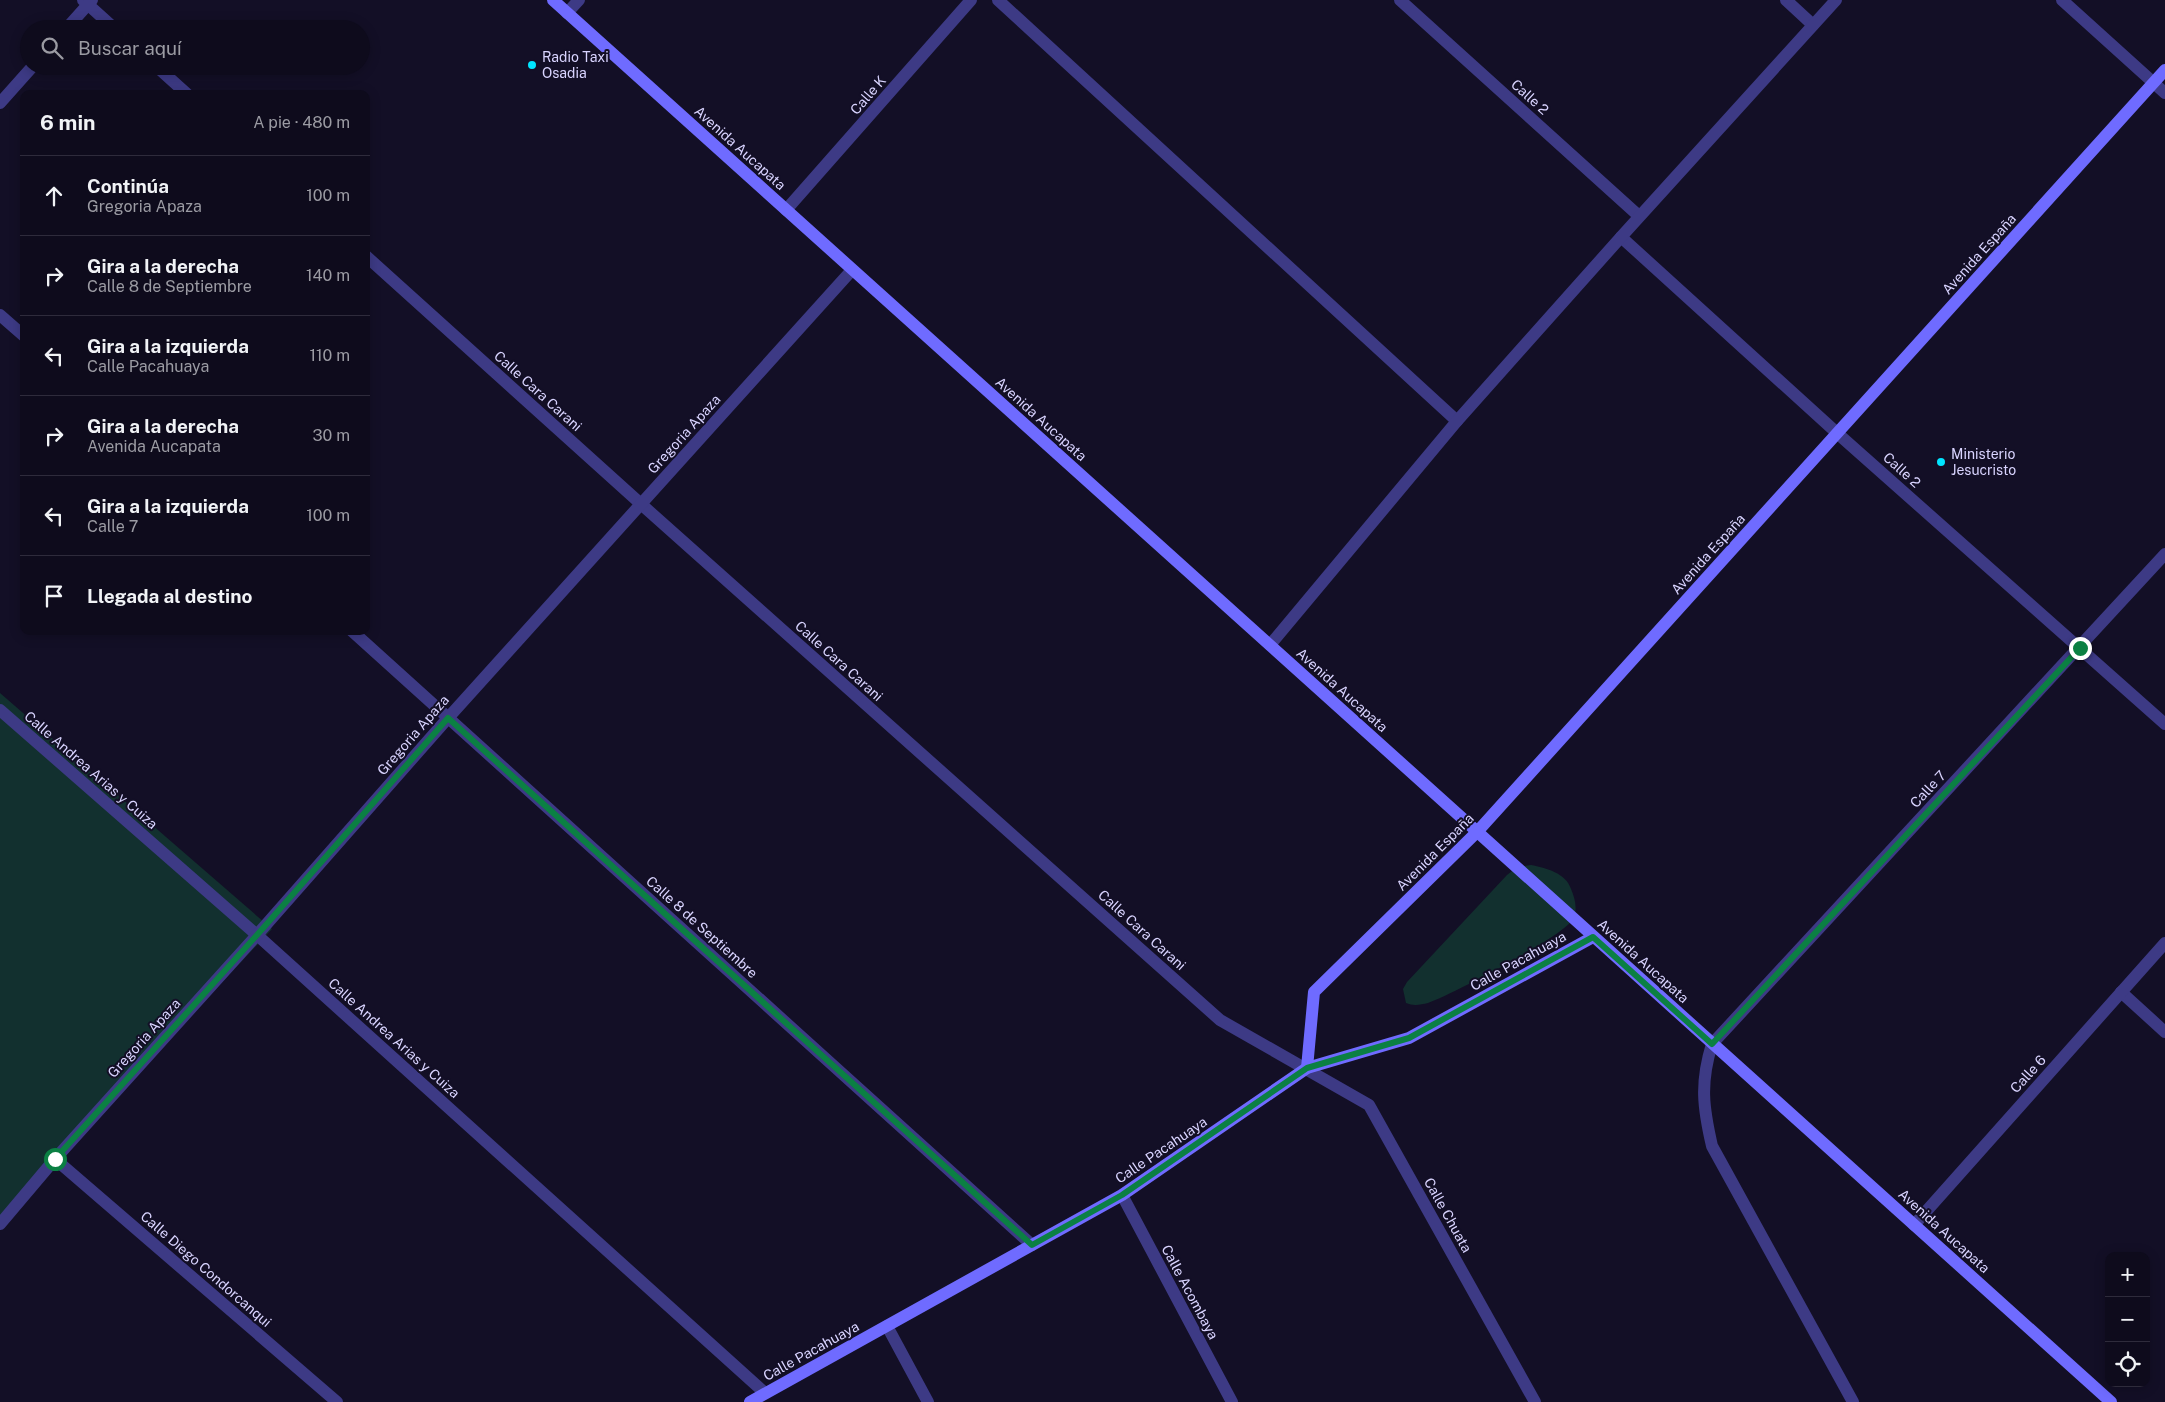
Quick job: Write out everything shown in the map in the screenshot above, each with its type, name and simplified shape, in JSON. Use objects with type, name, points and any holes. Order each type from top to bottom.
[{"type":"street","name":"Avenida Aucapata","points":[[552,0],[2111,1402]]},
{"type":"street","points":[[567,13],[579,0]]},
{"type":"street","name":"Calle K","points":[[786,210],[971,0]]},
{"type":"street","points":[[998,0],[1457,421]]},
{"type":"street","name":"Calle 2","points":[[1400,0],[1639,216]]},
{"type":"street","points":[[1786,0],[1813,25]]},
{"type":"street","points":[[1270,645],[1457,421],[1639,216],[1836,0]]},
{"type":"street","points":[[2062,0],[2165,93]]},
{"type":"street","points":[[73,20],[87,1],[106,20]]},
{"type":"street","name":"Avenida España","points":[[1307,1068],[1314,992],[1478,832],[2165,70]]},
{"type":"street","points":[[0,103],[24,75]]},
{"type":"street","points":[[166,75],[183,90]]},
{"type":"street","name":"Calle 2","points":[[1621,237],[2165,724]]},
{"type":"street","name":"Calle Cara Carani","points":[[370,260],[1220,1020],[1307,1068]]},
{"type":"street","name":"Gregoria Apaza","points":[[0,1224],[55,1159],[257,935],[448,718],[852,270]]},
{"type":"street","points":[[0,315],[20,332]]},
{"type":"street","name":"Calle 7","points":[[1712,1044],[2165,554]]},
{"type":"street","name":"Calle 8 de Septiembre","points":[[356,635],[1032,1245]]},
{"type":"street","name":"Calle Andrea Arias y Cuiza","points":[[0,710],[257,935],[765,1393]]},
{"type":"street","name":"Calle Pacahuaya","points":[[750,1402],[1122,1195],[1307,1068],[1409,1038],[1593,937]]},
{"type":"street","name":"Calle 6","points":[[1914,1225],[2165,942]]},
{"type":"street","points":[[2121,992],[2165,1032]]},
{"type":"street","points":[[1712,1044],[1704,1069],[1703,1108],[1712,1146],[1853,1402]]},
{"type":"street","name":"Calle Chuata","points":[[1307,1068],[1369,1104],[1535,1402]]},
{"type":"street","name":"Calle Diego Condorcanqui","points":[[55,1159],[337,1402]]},
{"type":"street","name":"Calle Acombaya","points":[[1122,1195],[1232,1402]]},
{"type":"street","points":[[887,1326],[928,1402]]},
{"type":"green space","points":[[0,693],[272,929],[0,1219]]},
{"type":"green space","points":[[1531,865],[1555,872],[1565,879],[1574,896],[1575,912],[1573,919],[1549,939],[1459,989],[1428,1003],[1411,1005],[1406,1003],[1403,989],[1407,982],[1507,875],[1517,867]]},
{"type":"place","name":"Radio Taxi Osadia","points":[[532,65]]},
{"type":"place","name":"Ministerio Jesucristo","points":[[1941,462]]},
{"type":"route","points":[[55,1159],[257,935],[448,718],[1032,1245],[1122,1195],[1307,1068],[1409,1038],[1593,937],[1712,1044],[2080,648]]}]
